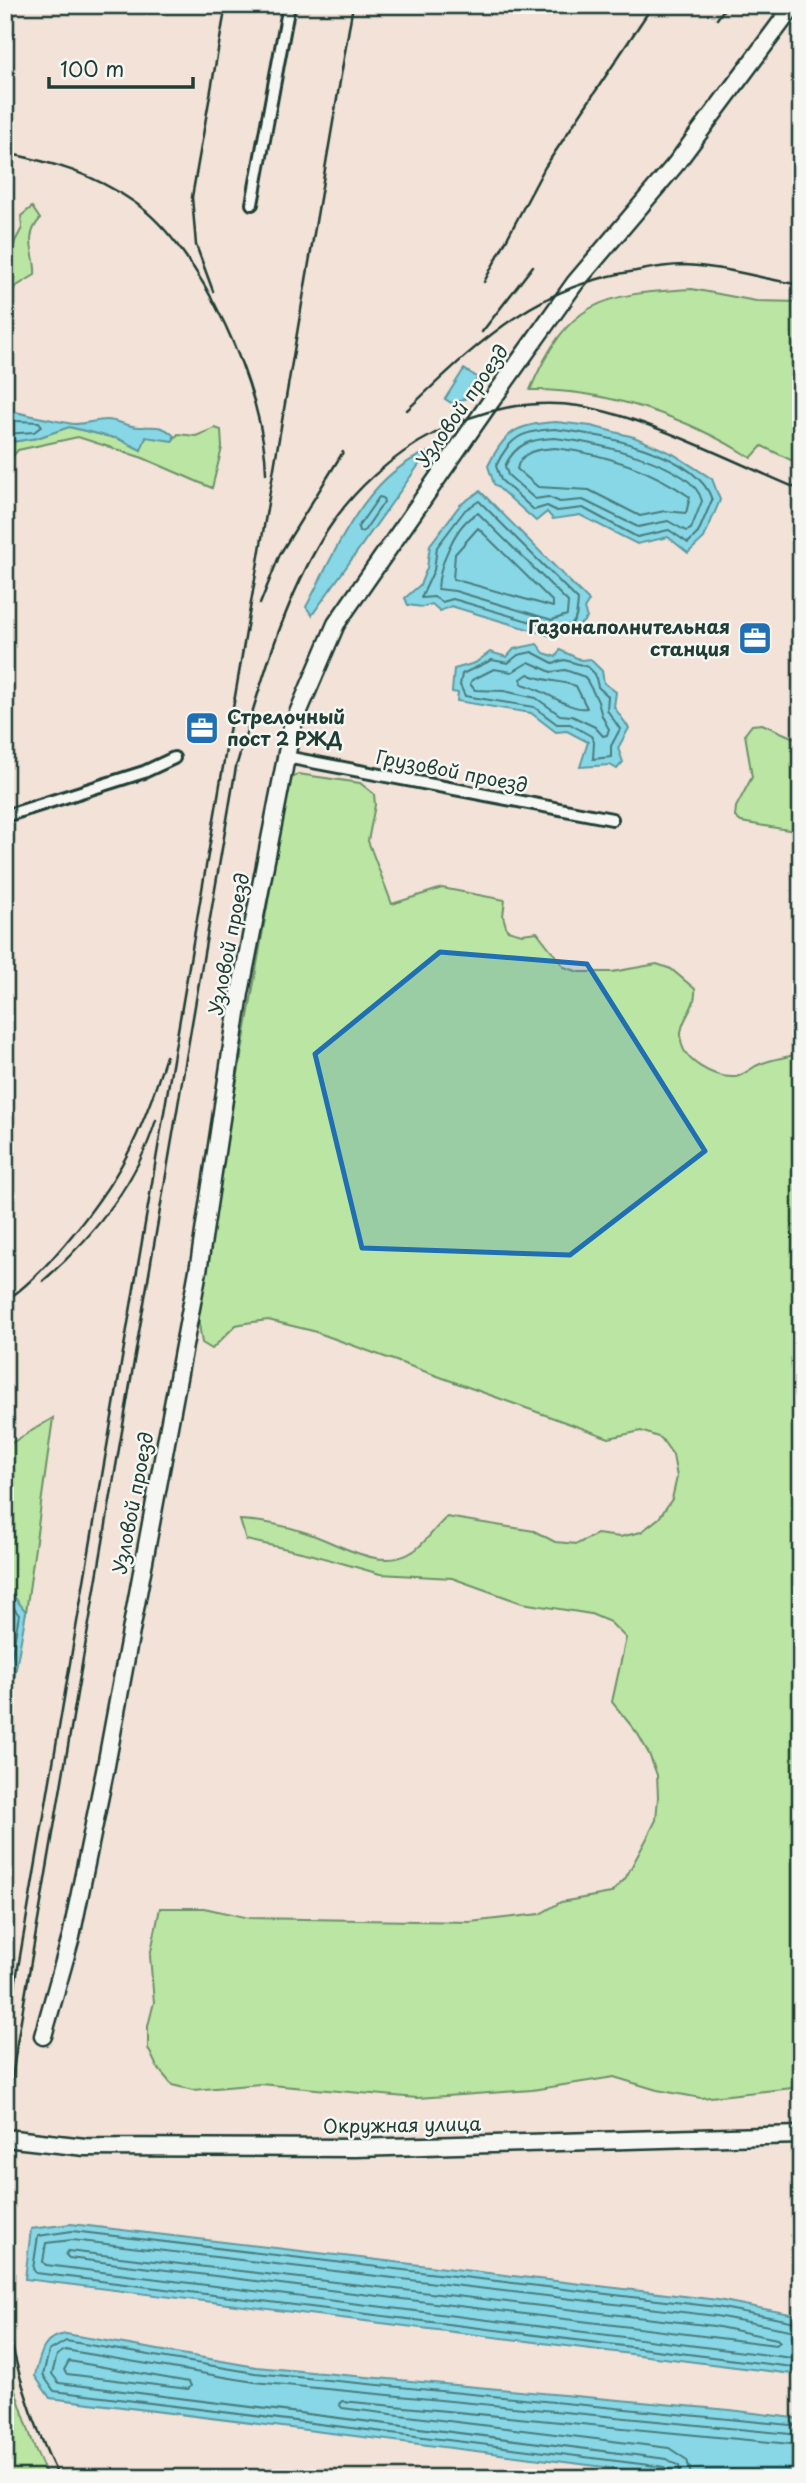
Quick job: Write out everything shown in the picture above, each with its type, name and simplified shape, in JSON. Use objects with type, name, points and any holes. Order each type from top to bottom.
[{"type":"street","points":[[252,204],[289,5]]},
{"type":"street","name":"Узловой проезд","points":[[43,2036],[71,1937],[105,1772],[199,1265],[240,995],[292,727],[336,624],[575,283],[675,165],[794,5]]},
{"type":"street","name":"Грузовой проезд","points":[[286,757],[612,819]]},
{"type":"street","points":[[5,816],[144,772],[174,758]]},
{"type":"street","name":"Окружная улица","points":[[5,2138],[85,2147],[355,2148],[801,2135]]},
{"type":"highlighted area","points":[[440,952],[587,964],[705,1151],[570,1255],[362,1248],[315,1054]]},
{"type":"green space","points":[[32,207],[40,219],[31,240],[35,275],[15,287],[11,297],[5,299],[5,260],[22,228],[21,216]]},
{"type":"green space","points":[[692,289],[756,301],[801,302],[801,465],[762,446],[751,458],[700,430],[645,408],[588,394],[530,390],[558,337],[574,320],[591,308],[633,294]]},
{"type":"green space","points":[[69,427],[119,439],[141,450],[143,440],[150,436],[173,440],[178,434],[196,436],[215,428],[221,430],[222,448],[212,488],[143,458],[78,437],[18,450],[5,465],[5,443],[37,438]]},
{"type":"green space","points":[[762,724],[801,741],[801,832],[741,822],[735,817],[736,807],[752,777],[745,734],[752,725]]},
{"type":"green space","points":[[298,774],[360,783],[374,794],[375,805],[368,841],[392,904],[442,888],[505,900],[503,916],[507,930],[522,934],[537,932],[564,967],[579,972],[612,972],[657,964],[671,969],[695,989],[695,996],[681,1032],[683,1047],[700,1067],[718,1075],[735,1077],[765,1062],[801,1053],[801,2087],[701,2098],[657,2090],[614,2077],[532,2090],[417,2098],[260,2084],[193,2090],[172,2085],[157,2067],[148,2048],[148,2026],[154,2002],[150,1956],[160,1908],[204,1908],[249,1918],[470,1922],[540,1914],[561,1902],[611,1893],[625,1879],[656,1820],[657,1775],[638,1734],[612,1702],[626,1638],[610,1622],[591,1614],[522,1603],[452,1578],[380,1574],[310,1554],[246,1540],[240,1520],[280,1525],[372,1557],[399,1558],[416,1549],[447,1517],[534,1531],[555,1542],[577,1544],[597,1534],[620,1537],[641,1532],[659,1518],[672,1499],[677,1477],[673,1455],[661,1438],[641,1431],[609,1438],[313,1331],[268,1320],[236,1325],[212,1349],[202,1343],[197,1311],[289,780]]},
{"type":"green space","points":[[53,1418],[26,1612],[5,1585],[5,1447]]},
{"type":"green space","points":[[5,2360],[35,2449],[48,2478],[5,2478]]},
{"type":"water","points":[[464,369],[477,377],[473,395],[453,404],[445,399]]},
{"type":"water","points":[[5,409],[74,424],[107,420],[135,427],[158,427],[174,436],[173,441],[146,437],[141,450],[119,439],[69,427],[37,438],[5,443]]},
{"type":"water","points":[[556,422],[591,426],[634,437],[673,454],[712,479],[720,500],[704,538],[688,553],[668,537],[637,544],[580,515],[553,519],[547,512],[536,521],[494,484],[488,466],[500,445],[514,432],[531,425]]},
{"type":"water","points":[[428,452],[312,615],[306,607],[355,517],[387,478],[406,463]]},
{"type":"water","points":[[480,491],[589,601],[584,609],[587,618],[575,628],[567,633],[551,636],[451,606],[440,611],[432,604],[422,607],[408,605],[405,598],[420,585],[427,568],[430,545],[460,505]]},
{"type":"water","points":[[537,644],[544,653],[556,657],[560,650],[581,660],[590,659],[602,671],[604,683],[616,692],[614,707],[629,728],[618,748],[623,762],[617,769],[610,765],[580,767],[588,742],[567,731],[556,732],[531,713],[457,701],[458,693],[452,692],[454,669],[475,663],[490,652],[507,657],[514,649]]},
{"type":"water","points":[[5,1585],[26,1612],[5,1730]]},
{"type":"water","points":[[71,2224],[718,2300],[801,2316],[801,2375],[25,2279],[31,2229]]},
{"type":"water","points":[[66,2334],[256,2367],[730,2410],[801,2419],[801,2478],[693,2478],[50,2398],[35,2376],[47,2343]]},
{"type":"railway","points":[[213,291],[196,245],[192,197],[226,5]]},
{"type":"railway","points":[[5,2044],[353,5]]},
{"type":"railway","points":[[484,282],[545,167],[653,5]]},
{"type":"railway","points":[[717,19],[727,5]]},
{"type":"railway","points":[[5,153],[72,170],[119,192],[159,224],[183,253],[205,287],[242,364],[255,403],[263,440],[266,473]]},
{"type":"railway","points":[[407,410],[484,340],[510,321],[538,303],[600,278],[684,265],[728,270],[801,285]]},
{"type":"railway","points":[[482,332],[533,266]]},
{"type":"railway","points":[[5,2130],[17,2043],[236,767],[274,646],[311,558],[349,502],[374,475],[404,452],[436,433],[471,418],[506,408],[543,404],[579,406],[606,412],[662,430],[801,490]]},
{"type":"railway","points":[[260,604],[280,554],[343,452]]},
{"type":"railway","points":[[5,1301],[44,1268],[83,1222],[114,1178],[147,1111],[166,1056]]},
{"type":"railway","points":[[43,1281],[79,1246],[111,1208],[137,1166],[156,1120]]},
{"type":"railway","points":[[5,2298],[7,2320],[24,2390],[59,2478]]},
{"type":"place","name":"Газонаполнительная станция","points":[[755,638]]},
{"type":"place","name":"Стрелочный пост 2 РЖД","points":[[202,728]]}]
